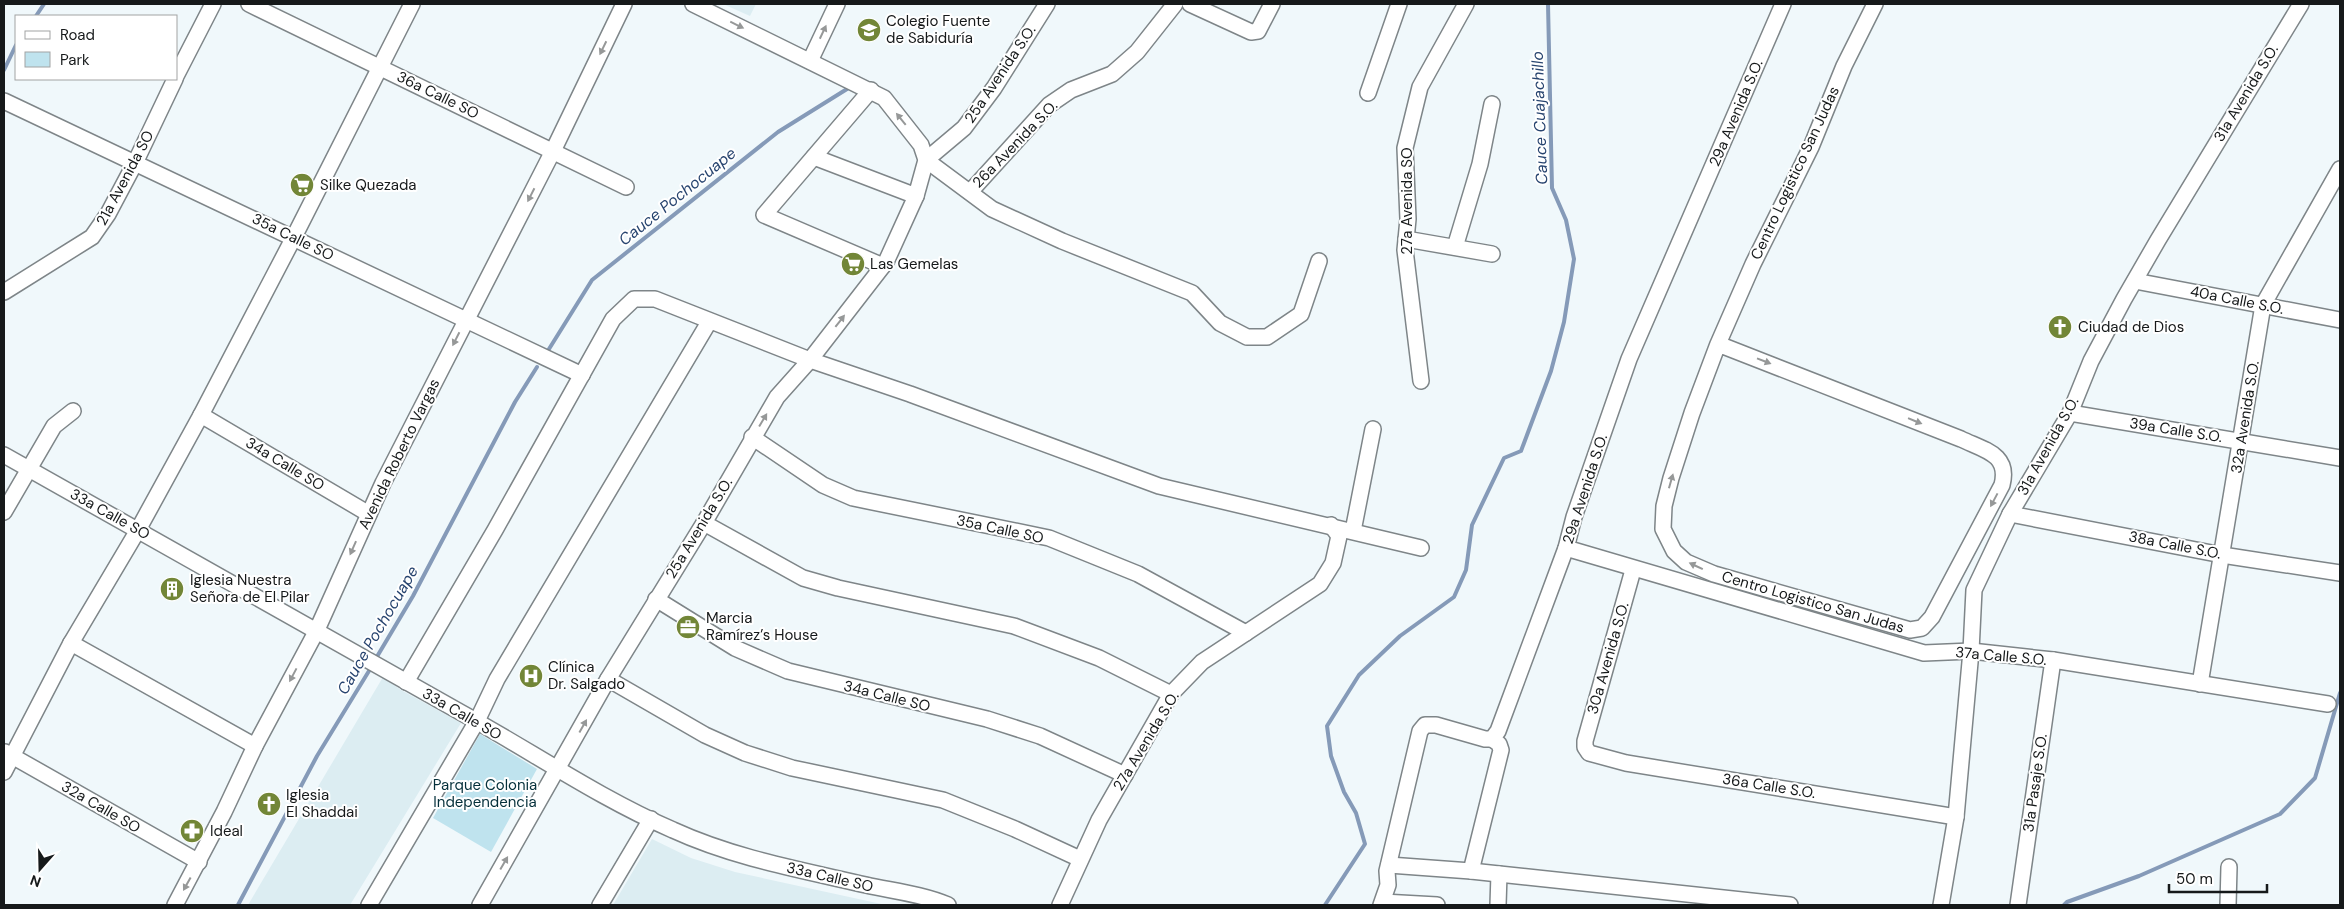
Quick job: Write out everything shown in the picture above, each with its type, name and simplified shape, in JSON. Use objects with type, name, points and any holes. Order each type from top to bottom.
[{"type":"street","name":"21a Avenida SO","points":[[178,74],[213,4]]},
{"type":"street","name":"36a Calle SO","points":[[249,4],[626,188]]},
{"type":"street","points":[[4,772],[8,753],[138,530],[201,414],[381,68],[412,4]]},
{"type":"street","name":"Avenida Roberto Vargas","points":[[175,905],[255,746],[316,632],[368,514],[553,152],[624,4]]},
{"type":"street","points":[[693,4],[884,98],[921,144],[926,160],[992,209],[1062,241],[1192,293],[1220,323],[1247,337],[1267,337],[1301,314],[1319,261]]},
{"type":"street","points":[[810,61],[837,4]]},
{"type":"street","name":"26a Avenida S.O.","points":[[970,192],[1049,105],[1071,90],[1112,74],[1137,52],[1175,4]]},
{"type":"street","points":[[1190,4],[1212,8],[1251,32],[1258,31],[1272,4]]},
{"type":"street","points":[[1368,92],[1399,4]]},
{"type":"street","name":"27a Avenida SO","points":[[1420,381],[1405,250],[1408,219],[1405,148],[1420,87],[1466,4]]},
{"type":"street","name":"29a Avenida S.O.","points":[[1492,739],[1498,731],[1566,548],[1574,517],[1630,359],[1783,4]]},
{"type":"street","name":"Centro Logistico San Judas","points":[[1718,344],[1961,439],[1997,456],[2005,472],[2002,485],[1932,617],[1922,628],[1910,630],[1756,588],[1700,568],[1686,562],[1674,551],[1663,529],[1664,506],[1692,413],[1718,344],[1753,264],[1811,148],[1844,66],[1875,4]]},
{"type":"street","name":"31a Avenida S.O.","points":[[1941,905],[1956,817],[1972,651],[1974,590],[2010,514],[2070,413],[2091,361],[2135,281],[2300,4]]},
{"type":"street","name":"25a Avenida S.O.","points":[[480,905],[608,680],[704,523],[752,437],[777,397],[810,360],[883,266],[916,196],[926,160],[964,128],[994,88],[1045,5]]},
{"type":"street","name":"21a Avenida SO","points":[[4,292],[92,237],[108,214],[135,163],[175,80]]},
{"type":"street","points":[[871,90],[764,215],[883,266]]},
{"type":"street","name":"35a Calle SO","points":[[4,101],[582,375]]},
{"type":"street","points":[[1455,247],[1480,164],[1492,104]]},
{"type":"street","points":[[814,157],[916,196]]},
{"type":"street","name":"32a Avenida S.O.","points":[[2200,684],[2263,305],[2340,169]]},
{"type":"street","points":[[1406,239],[1492,254]]},
{"type":"street","name":"40a Calle S.O.","points":[[2135,281],[2340,320]]},
{"type":"street","points":[[406,682],[500,522],[613,319],[634,299],[655,299],[709,322],[810,360],[1159,486],[1271,514],[1353,530],[1421,548]]},
{"type":"street","points":[[369,905],[477,721],[497,679],[709,322]]},
{"type":"street","points":[[4,512],[54,426],[73,411]]},
{"type":"street","name":"39a Calle S.O.","points":[[2070,413],[2242,440],[2340,458]]},
{"type":"street","name":"34a Calle SO","points":[[201,414],[368,514]]},
{"type":"street","points":[[1353,530],[1373,429]]},
{"type":"street","name":"35a Calle SO","points":[[752,437],[824,485],[853,498],[1049,538],[1138,574],[1246,633]]},
{"type":"street","name":"33a Calle SO","points":[[4,455],[316,632],[374,662],[559,769],[674,831],[752,859],[892,891],[926,896],[948,905]]},
{"type":"street","name":"38a Calle S.O.","points":[[2010,514],[2222,554],[2340,573]]},
{"type":"street","points":[[704,523],[803,578],[838,588],[1014,626],[1099,658],[1171,694]]},
{"type":"street","name":"27a Avenida S.O.","points":[[1060,905],[1080,859],[1171,694],[1202,662],[1320,584],[1333,563],[1338,544],[1339,536],[1330,526]]},
{"type":"street","name":"37a Calle S.O.","points":[[1566,548],[1633,570],[1924,653],[1972,651],[2053,660],[2328,704]]},
{"type":"street","name":"30a Avenida S.O.","points":[[1585,747],[1585,741],[1633,570]]},
{"type":"street","name":"34a Calle SO","points":[[656,599],[735,648],[788,671],[987,719],[1040,736],[1125,775]]},
{"type":"street","points":[[71,643],[255,746]]},
{"type":"street","name":"31a Pasaje S.O.","points":[[2018,905],[2053,660]]},
{"type":"street","points":[[608,680],[705,735],[745,753],[792,768],[943,800],[1015,829],[1080,859]]},
{"type":"street","points":[[1437,905],[1382,903],[1388,885],[1389,865],[1420,731],[1425,725],[1436,725],[1492,739],[1499,744],[1501,750],[1472,871]]},
{"type":"street","name":"36a Calle S.O.","points":[[1585,747],[1589,752],[1626,763],[1956,817]]},
{"type":"street","name":"32a Calle SO","points":[[8,753],[198,862]]},
{"type":"street","points":[[600,905],[651,819]]},
{"type":"street","points":[[1389,865],[1499,874],[1710,901],[1790,905]]},
{"type":"street","points":[[2228,905],[2229,867]]},
{"type":"street","points":[[1498,905],[1499,874]]},
{"type":"shaded area","points":[[723,4],[756,4],[750,16]]},
{"type":"shaded area","points":[[383,677],[401,690],[461,723],[350,905],[248,905]]},
{"type":"shaded area","points":[[652,839],[691,858],[735,872],[886,905],[613,905]]},
{"type":"green space","name":"Parque Colonia Independencia","points":[[480,734],[537,769],[491,852],[433,818]]},
{"type":"waterway","points":[[37,15],[44,4]]},
{"type":"waterway","name":"Cauce Cuajachillo","points":[[1325,905],[1365,844],[1356,813],[1344,792],[1331,756],[1327,726],[1359,675],[1400,636],[1454,597],[1466,570],[1472,525],[1504,458],[1521,451],[1551,371],[1564,322],[1574,259],[1566,220],[1552,188],[1548,4]]},
{"type":"waterway","points":[[4,70],[15,47]]},
{"type":"waterway","name":"Cauce Pochocuape","points":[[549,349],[592,280],[778,132],[847,89]]},
{"type":"waterway","name":"Cauce Pochocuape","points":[[375,660],[413,596],[515,402],[537,367]]},
{"type":"waterway","name":"Cauce Pochocuape","points":[[238,905],[317,756],[372,666]]},
{"type":"waterway","points":[[2064,905],[2067,902],[2139,876],[2280,814],[2315,778],[2340,693]]},
{"type":"place","name":"Colegio Fuente de Sabiduría","points":[[869,30]]},
{"type":"place","name":"Silke Quezada","points":[[302,185]]},
{"type":"place","name":"Las Gemelas","points":[[853,264]]},
{"type":"place","name":"Ciudad de Dios","points":[[2060,327]]},
{"type":"place","name":"Iglesia Nuestra Señora de El Pilar","points":[[172,589]]},
{"type":"place","name":"Marcia Ramírez’s House","points":[[688,627]]},
{"type":"place","name":"Clínica Dr. Salgado","points":[[531,676]]},
{"type":"place","name":"Iglesia El Shaddai","points":[[269,804]]},
{"type":"place","name":"Ideal","points":[[192,831]]}]
